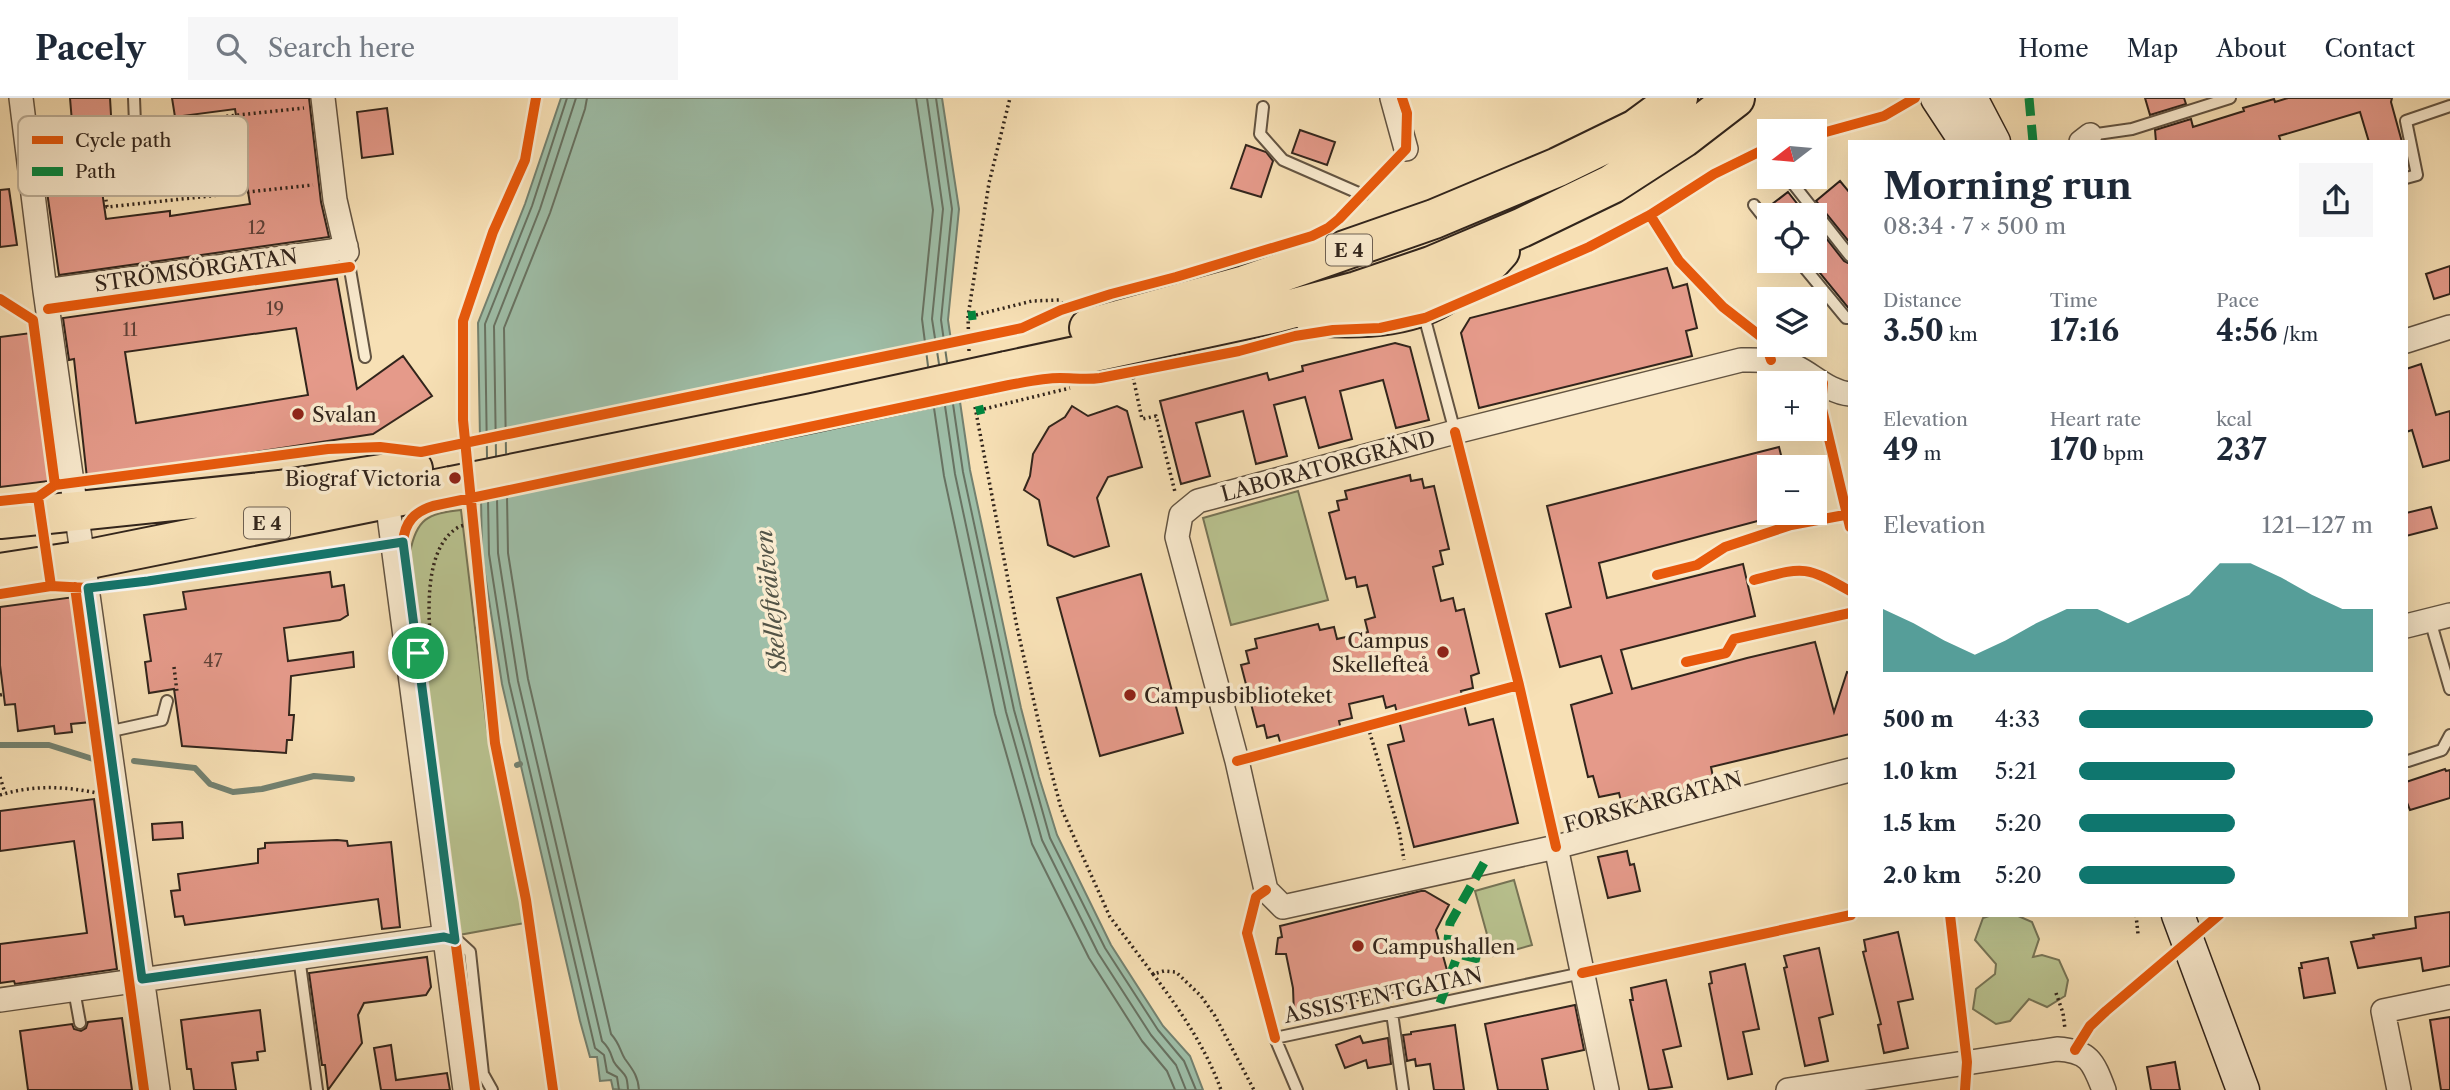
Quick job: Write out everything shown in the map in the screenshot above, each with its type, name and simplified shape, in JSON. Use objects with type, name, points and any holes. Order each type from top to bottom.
[{"type":"highway","name":"E 4","points":[[0,573],[84,560],[456,487],[1077,332],[1219,293],[1434,219],[1558,167],[1636,129],[1678,98]]},
{"type":"highway","name":"E 4","points":[[990,353],[1276,313],[1357,291],[1431,266],[1521,228],[1612,184],[1683,138],[1735,98]]},
{"type":"highway","points":[[1276,313],[1337,318],[1383,316],[1422,306],[1491,261],[1521,228]]},
{"type":"highway","name":"E 4","points":[[0,519],[280,490],[456,487]]},
{"type":"main road","points":[[1937,98],[1965,140]]},
{"type":"main road","points":[[1971,98],[1993,140]]},
{"type":"main road","points":[[2179,917],[2243,1090]]},
{"type":"street","points":[[21,98],[23,116]]},
{"type":"street","points":[[1392,98],[1406,149]]},
{"type":"street","points":[[323,102],[333,183],[346,249]]},
{"type":"street","points":[[34,196],[158,1090]]},
{"type":"street","name":"STRÖMSÖRGATAN","points":[[45,291],[346,249]]},
{"type":"street","points":[[2408,340],[2450,327]]},
{"type":"street","name":"LABORATORGRÄND","points":[[1181,515],[1198,501],[1455,432],[1741,360],[1768,359],[1783,363],[1839,393],[1848,394]]},
{"type":"street","points":[[387,500],[465,1090]]},
{"type":"street","name":"FORSKARGATAN","points":[[1181,515],[1177,537],[1237,761],[1266,890],[1283,907],[1556,847],[1848,771]]},
{"type":"street","points":[[2408,625],[2440,617]]},
{"type":"street","points":[[1556,847],[1607,1090]]},
{"type":"street","points":[[0,1000],[444,937]]},
{"type":"street","points":[[2399,1090],[2383,1011],[2450,997]]},
{"type":"street","points":[[1788,1090],[2057,1049],[2075,1050],[2084,1055],[2094,1066],[2104,1090]]},
{"type":"lane","points":[[134,98],[135,116]]},
{"type":"lane","points":[[2085,139],[2132,129],[2230,98]]},
{"type":"lane","points":[[2408,177],[2417,175],[2406,121],[2450,106]]},
{"type":"lane","points":[[1263,107],[1260,134],[1283,160],[1363,195]]},
{"type":"lane","points":[[1797,189],[1848,253]]},
{"type":"lane","points":[[1754,205],[1757,209]]},
{"type":"lane","points":[[346,249],[365,357]]},
{"type":"lane","points":[[1809,273],[1848,318]]},
{"type":"lane","points":[[1422,306],[1455,432]]},
{"type":"lane","points":[[2440,617],[2450,689]]},
{"type":"lane","points":[[107,732],[162,720],[167,701]]},
{"type":"lane","points":[[2408,761],[2442,750],[2450,735]]},
{"type":"lane","points":[[444,937],[458,941],[470,952],[483,1074],[492,1090]]},
{"type":"lane","points":[[299,957],[317,1090]]},
{"type":"lane","name":"ASSISTENTGATAN","points":[[1297,1090],[1275,1038],[1582,973]]},
{"type":"lane","points":[[74,990],[80,1023]]},
{"type":"lane","points":[[1392,1013],[1403,1090]]},
{"type":"path","points":[[990,353],[968,316],[989,183],[1010,98]]},
{"type":"path","points":[[219,116],[323,102]]},
{"type":"path","points":[[248,191],[333,183]]},
{"type":"path","points":[[105,196],[107,206],[200,196]]},
{"type":"path","points":[[976,315],[1032,301],[1059,300],[1068,308]]},
{"type":"path","points":[[956,341],[990,353]]},
{"type":"path","points":[[1132,372],[1142,419],[1156,416],[1181,515]]},
{"type":"path","points":[[984,410],[1074,386]]},
{"type":"path","points":[[974,401],[1017,627],[1061,808],[1110,917],[1172,1000],[1212,1065],[1221,1090]]},
{"type":"path","points":[[416,641],[418,653],[431,646],[427,604],[433,567],[444,540],[458,527],[473,528],[456,487]]},
{"type":"path","points":[[167,701],[178,697],[174,667]]},
{"type":"path","points":[[1368,727],[1399,830],[1407,880]]},
{"type":"path","points":[[0,777],[2,794],[29,788],[52,787],[103,794]]},
{"type":"path","points":[[101,780],[105,808]]},
{"type":"path","points":[[2123,917],[2138,934]]},
{"type":"path","points":[[2136,917],[2142,946]]},
{"type":"path","points":[[1153,974],[1177,972],[1201,996],[1215,1016],[1254,1090]]},
{"type":"path","points":[[2056,993],[2063,1013],[2065,1031]]},
{"type":"shaded area","points":[[1298,491],[1328,600],[1231,625],[1203,518]]},
{"type":"shaded area","points":[[461,510],[487,729],[525,923],[459,935],[410,553],[416,532],[425,520],[440,513]]},
{"type":"shaded area","points":[[1514,880],[1532,945],[1493,956],[1475,891]]},
{"type":"shaded area","points":[[2021,917],[2032,922],[2039,939],[2033,957],[2042,955],[2059,960],[2068,980],[2065,996],[2047,1007],[2029,999],[2010,1021],[1996,1024],[1973,1009],[1976,989],[1995,974],[1996,964],[1975,940],[1983,918]]},
{"type":"water","name":"Skellefteälven","points":[[561,98],[942,98],[959,209],[948,320],[970,470],[1021,708],[1039,777],[1057,835],[1111,945],[1163,1026],[1190,1056],[1203,1090],[623,1090],[613,1089],[611,1080],[600,1081],[597,1057],[590,1057],[580,1021],[502,684],[482,555],[478,323],[525,204]]},
{"type":"pier","points":[[954,336],[963,399],[477,502],[476,436]]},
{"type":"building","points":[[70,98],[110,98],[111,116],[72,116]]},
{"type":"building","points":[[172,98],[309,98],[321,202],[329,237],[59,275],[48,196],[103,196],[106,219],[170,211],[170,216],[250,204],[248,116],[236,116],[235,109],[175,116]]},
{"type":"building","points":[[2145,98],[2184,98],[2186,104],[2150,115]]},
{"type":"building","points":[[2288,98],[2392,98],[2401,140],[2368,140],[2360,112],[2279,136],[2280,140],[2156,140],[2155,130],[2191,119],[2193,127],[2244,111],[2243,108],[2274,99],[2275,102]]},
{"type":"building","points":[[387,108],[393,154],[362,158],[357,112]]},
{"type":"building","points":[[1300,130],[1335,142],[1327,165],[1292,153]]},
{"type":"building","points":[[1246,145],[1266,152],[1273,161],[1261,197],[1231,188]]},
{"type":"building","points":[[1840,181],[1848,191],[1848,241],[1827,215],[1827,203],[1816,201]]},
{"type":"building","points":[[9,189],[17,245],[0,247],[0,190]]},
{"type":"building","points":[[1788,192],[1797,203],[1774,203]]},
{"type":"building","points":[[1827,239],[1848,263],[1848,308],[1820,273],[1827,273]]},
{"type":"building","points":[[2450,266],[2450,294],[2434,299],[2426,274]]},
{"type":"building","points":[[1667,268],[1673,288],[1687,284],[1697,328],[1686,331],[1692,356],[1479,408],[1461,333],[1470,318]]},
{"type":"building","points":[[337,279],[357,389],[403,356],[432,396],[373,434],[87,478],[74,359],[69,360],[63,318]],"holes":[[[296,328],[308,395],[136,423],[125,352]]]},
{"type":"building","points":[[31,333],[49,481],[0,487],[0,337]]},
{"type":"building","points":[[1395,343],[1410,347],[1429,420],[1396,428],[1383,380],[1340,391],[1352,439],[1319,448],[1305,397],[1274,405],[1287,456],[1256,464],[1243,411],[1196,423],[1210,476],[1181,484],[1160,401],[1267,373],[1269,380],[1303,371],[1302,366]]},
{"type":"building","points":[[2421,364],[2436,415],[2450,411],[2450,460],[2423,467],[2412,430],[2408,431],[2408,368]]},
{"type":"building","points":[[1072,406],[1088,416],[1117,406],[1127,411],[1142,467],[1108,477],[1097,498],[1109,546],[1074,557],[1048,545],[1039,500],[1024,490],[1030,476],[1033,454],[1049,427],[1065,417]]},
{"type":"building","points":[[1779,447],[1781,455],[1757,455],[1757,521],[1599,563],[1607,598],[1743,564],[1755,616],[1621,650],[1632,689],[1815,642],[1834,712],[1848,672],[1848,734],[1711,767],[1714,782],[1622,805],[1619,793],[1599,797],[1593,776],[1588,777],[1571,705],[1612,693],[1601,656],[1560,667],[1546,614],[1571,607],[1547,506]]},
{"type":"building","points":[[1410,475],[1411,481],[1422,479],[1424,488],[1434,486],[1449,549],[1440,551],[1443,564],[1433,567],[1441,601],[1453,598],[1456,611],[1464,609],[1479,673],[1471,676],[1473,688],[1461,691],[1469,725],[1493,719],[1518,823],[1414,847],[1388,745],[1404,741],[1395,705],[1386,708],[1383,696],[1349,704],[1352,718],[1339,721],[1341,730],[1281,745],[1278,735],[1267,738],[1264,725],[1257,727],[1241,665],[1249,663],[1246,651],[1257,648],[1255,639],[1318,624],[1320,630],[1334,627],[1337,639],[1368,632],[1365,620],[1375,617],[1367,585],[1357,587],[1355,577],[1346,579],[1329,513],[1339,510],[1337,501],[1347,499],[1345,491]]},
{"type":"building","points":[[2431,507],[2437,528],[2408,535],[2408,513]]},
{"type":"building","points":[[330,572],[332,587],[344,585],[348,615],[340,620],[284,628],[288,661],[353,652],[354,667],[291,676],[289,715],[294,715],[292,740],[287,740],[286,753],[182,746],[174,689],[149,693],[145,662],[151,661],[144,615],[186,609],[183,592]]},
{"type":"building","points":[[1141,574],[1183,733],[1100,756],[1057,598]]},
{"type":"building","points":[[74,597],[91,722],[71,724],[72,732],[55,734],[54,726],[18,731],[15,704],[5,705],[0,665],[0,607]]},
{"type":"building","points":[[2445,769],[2450,770],[2450,798],[2410,810],[2408,781]]},
{"type":"building","points":[[94,799],[117,969],[15,984],[14,981],[0,983],[0,944],[87,933],[74,841],[0,851],[0,811]]},
{"type":"building","points":[[182,822],[183,838],[153,840],[152,824]]},
{"type":"building","points":[[347,841],[348,846],[391,842],[400,927],[382,929],[378,899],[185,925],[183,916],[175,917],[171,891],[180,890],[178,874],[258,863],[258,849],[265,848],[265,843]]},
{"type":"building","points":[[1627,851],[1630,865],[1634,864],[1640,891],[1608,898],[1598,857]]},
{"type":"building","name":"Campushallen","points":[[1421,891],[1449,905],[1436,930],[1448,974],[1428,979],[1429,983],[1367,1000],[1294,1015],[1293,988],[1286,954],[1276,954],[1278,938],[1282,937],[1280,926]]},
{"type":"building","points":[[2450,912],[2450,966],[2423,971],[2421,958],[2358,968],[2351,942],[2374,938],[2373,935],[2416,928],[2415,917]]},
{"type":"building","points":[[1898,932],[1913,999],[1898,1002],[1908,1048],[1884,1053],[1878,1025],[1881,1024],[1863,952],[1866,951],[1864,940]]},
{"type":"building","points":[[1819,948],[1833,1014],[1819,1018],[1828,1061],[1805,1066],[1784,968],[1787,967],[1784,956]]},
{"type":"building","points":[[427,957],[431,987],[426,995],[364,1003],[358,1015],[362,1043],[328,1090],[309,973]]},
{"type":"building","points":[[2328,958],[2335,993],[2304,998],[2299,968],[2302,968],[2301,963]]},
{"type":"building","points":[[1745,964],[1759,1029],[1743,1032],[1752,1074],[1728,1079],[1709,984],[1712,983],[1710,972]]},
{"type":"building","points":[[1666,980],[1681,1046],[1663,1050],[1672,1087],[1649,1090],[1630,1000],[1633,1000],[1631,988]]},
{"type":"building","points":[[1575,1005],[1584,1050],[1542,1059],[1548,1090],[1498,1090],[1485,1024]]},
{"type":"building","points":[[260,1010],[265,1051],[257,1052],[258,1060],[232,1063],[236,1090],[194,1090],[191,1069],[187,1069],[181,1020]]},
{"type":"building","points":[[2450,1017],[2450,1090],[2441,1090],[2430,1020]]},
{"type":"building","points":[[122,1018],[132,1090],[28,1090],[20,1031],[72,1024],[74,1029],[81,1031],[86,1028],[88,1022]]},
{"type":"building","points":[[1455,1025],[1464,1090],[1434,1090],[1430,1064],[1416,1066],[1415,1059],[1407,1061],[1403,1035]]},
{"type":"building","points":[[1360,1036],[1363,1043],[1388,1038],[1391,1064],[1368,1068],[1366,1060],[1345,1068],[1336,1045]]},
{"type":"building","points":[[391,1045],[396,1080],[447,1073],[450,1090],[381,1090],[374,1048]]},
{"type":"building","points":[[2175,1062],[2180,1090],[2151,1090],[2147,1067]]},
{"type":"waterway","points":[[0,745],[49,745],[93,759]]},
{"type":"waterway","points":[[134,761],[195,768],[210,784],[233,792],[262,789],[314,776],[352,779]]},
{"type":"marked path","points":[[2029,98],[2033,140]]},
{"type":"marked path","points":[[968,316],[976,315]]},
{"type":"marked path","points":[[976,411],[984,409]]},
{"type":"marked path","points":[[1484,863],[1450,923],[1448,940],[1458,954],[1487,961]]},
{"type":"marked path","points":[[1440,1003],[1458,954]]},
{"type":"cycle path","points":[[536,98],[525,160],[493,232],[463,321],[463,420],[495,743],[526,900],[553,1090]]},
{"type":"cycle path","points":[[0,501],[38,497],[55,485],[328,449],[380,447],[421,452],[1022,328],[1061,310],[1312,236],[1328,228],[1406,149],[1407,113],[1402,98]]},
{"type":"cycle path","points":[[1827,132],[1884,116],[1915,98]]},
{"type":"cycle path","points":[[0,594],[51,586],[88,588],[148,581],[403,542],[412,519],[433,506],[1034,380],[1100,378],[1239,351],[1295,336],[1333,330],[1380,328],[1425,318],[1589,247],[1650,215],[1714,174],[1757,153]]},
{"type":"cycle path","points":[[1650,215],[1679,261],[1723,307],[1764,339],[1771,360]]},
{"type":"cycle path","points":[[48,309],[350,267]]},
{"type":"cycle path","points":[[0,299],[33,320],[55,485]]},
{"type":"cycle path","points":[[1827,430],[1848,519]]},
{"type":"cycle path","points":[[1455,432],[1519,685],[1556,847]]},
{"type":"cycle path","points":[[38,497],[51,586]]},
{"type":"cycle path","points":[[1657,575],[1697,565],[1725,547],[1791,525],[1848,514]]},
{"type":"cycle path","points":[[403,542],[475,1090]]},
{"type":"cycle path","points":[[1754,580],[1803,571],[1823,576],[1848,590]]},
{"type":"cycle path","points":[[75,587],[144,1090]]},
{"type":"cycle path","points":[[1686,662],[1726,653],[1734,639],[1848,613]]},
{"type":"cycle path","points":[[1237,761],[1519,685]]},
{"type":"cycle path","points":[[1266,890],[1256,897],[1247,933],[1275,1038]]},
{"type":"cycle path","points":[[1582,973],[1848,916]]},
{"type":"cycle path","points":[[1950,917],[1967,1062],[1965,1090]]},
{"type":"cycle path","points":[[2075,1050],[2090,1026],[2217,917]]},
{"type":"place","name":"Svalan","points":[[298,414]]},
{"type":"place","name":"Biograf Victoria","points":[[455,478]]},
{"type":"place","name":"Campus Skellefteå","points":[[1443,652]]},
{"type":"place","name":"Campusbiblioteket","points":[[1130,695]]},
{"type":"place","name":"Campushallen","points":[[1358,946]]},
{"type":"route","points":[[403,542],[418,653],[455,940],[444,937],[142,979],[88,588],[403,542]]}]
